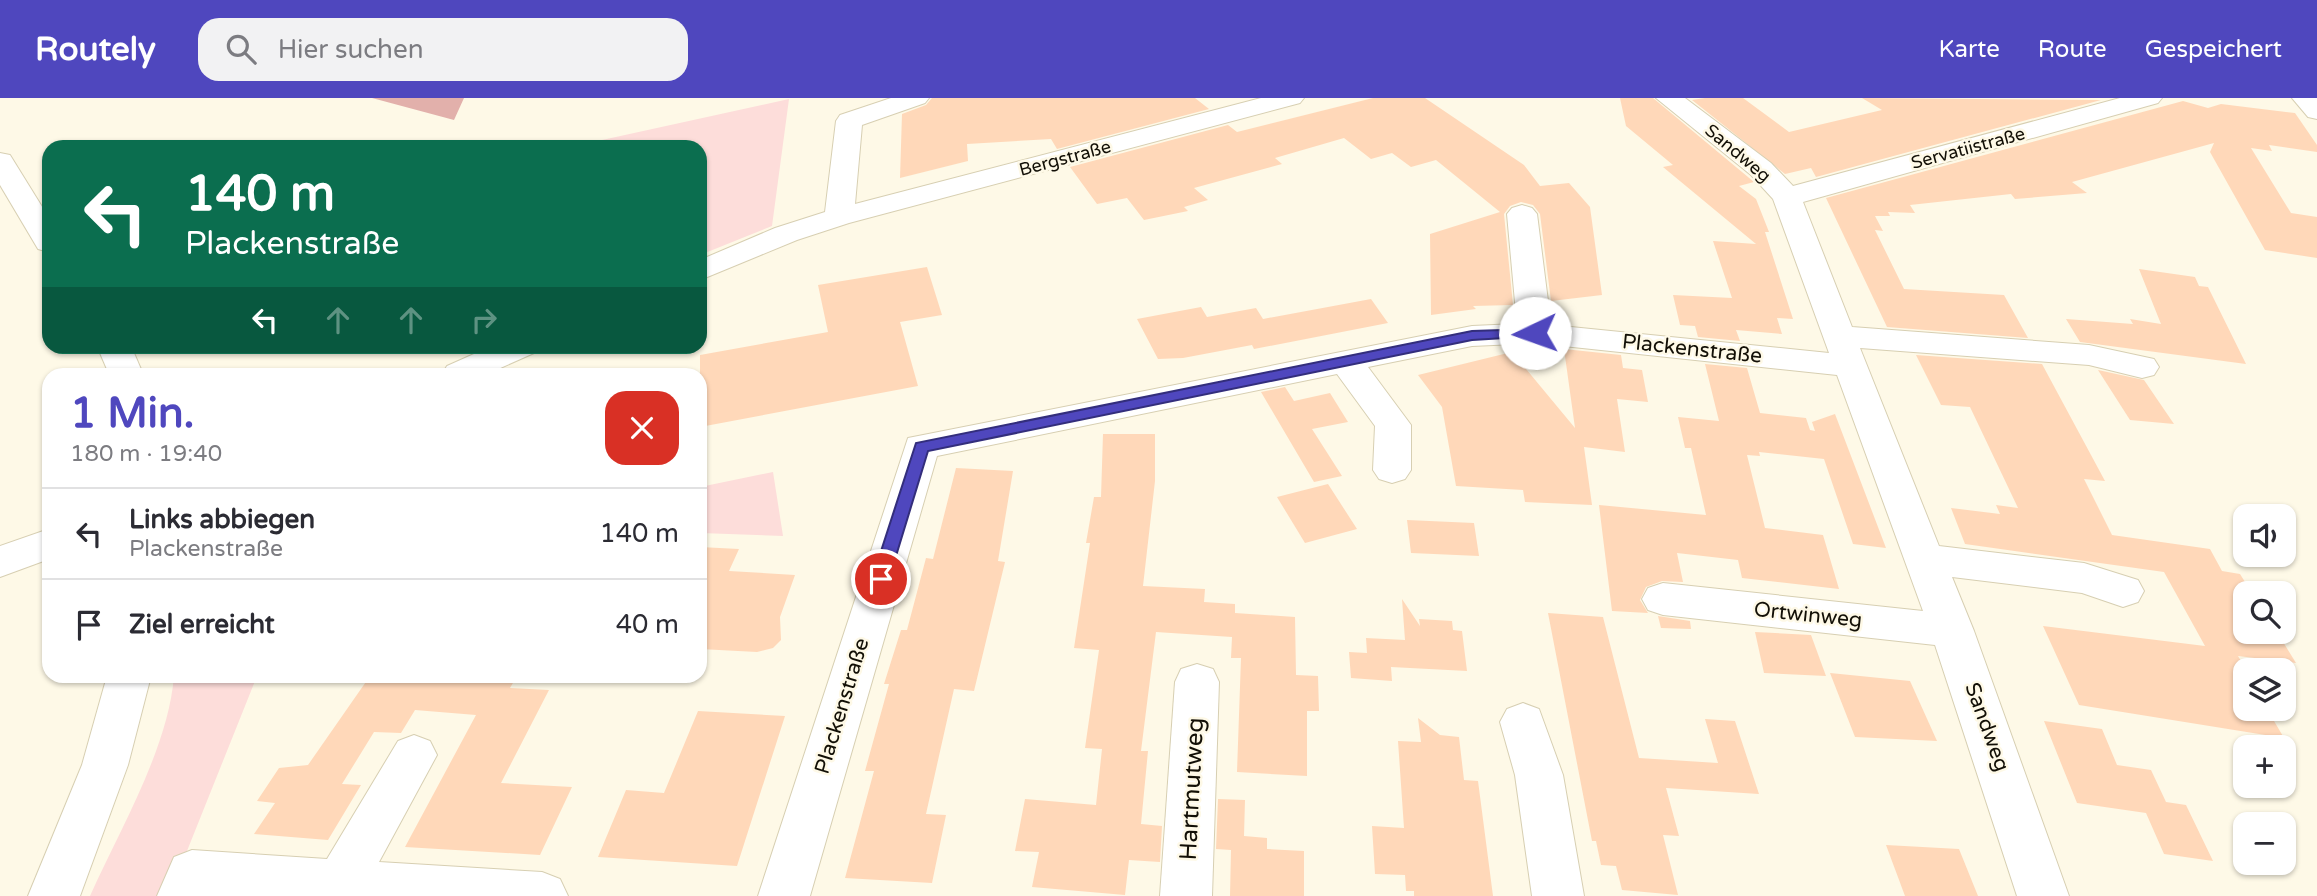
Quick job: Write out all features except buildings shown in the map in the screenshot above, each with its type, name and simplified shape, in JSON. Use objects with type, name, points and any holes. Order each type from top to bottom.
[{"type":"street","points":[[839,217],[849,121],[916,98]]},
{"type":"street","name":"Bergstraße","points":[[707,268],[786,234],[839,217],[1231,105],[1291,98]]},
{"type":"street","name":"Sandweg","points":[[1669,98],[1761,169],[1787,197],[1953,632],[2016,809],[2043,896]]},
{"type":"street","name":"Servatiistraße","points":[[1787,197],[2149,98]]},
{"type":"street","points":[[2305,98],[2317,111]]},
{"type":"street","points":[[0,161],[42,231]]},
{"type":"street","points":[[1522,214],[1535,333]]},
{"type":"street","name":"Plackenstraße","points":[[784,896],[921,447],[1472,336],[1535,333],[1844,351]]},
{"type":"street","points":[[1844,351],[2089,355],[2142,367]]},
{"type":"street","points":[[473,368],[505,354]]},
{"type":"street","points":[[1345,361],[1393,425],[1392,470]]},
{"type":"street","points":[[0,562],[42,546]]},
{"type":"street","points":[[1925,559],[2084,578],[2123,591]]},
{"type":"street","name":"Ortwinweg","points":[[1663,599],[1953,632]]},
{"type":"street","name":"Hartmutweg","points":[[1186,896],[1197,682]]},
{"type":"street","points":[[54,896],[106,765],[127,683]]},
{"type":"street","points":[[1522,722],[1539,775],[1558,896]]},
{"type":"street","points":[[340,883],[414,755]]},
{"type":"street","points":[[188,885],[340,883],[542,896]]},
{"type":"shaded area","points":[[372,98],[464,98],[454,120]]},
{"type":"shaded area","points":[[789,99],[772,226],[707,252],[707,140],[602,140]]},
{"type":"shaded area","points":[[773,472],[783,536],[707,533],[707,486]]},
{"type":"shaded area","points":[[173,683],[254,683],[169,896],[90,896],[153,760],[170,704]]},
{"type":"route","points":[[881,579],[921,447],[1472,336],[1535,333]]}]
